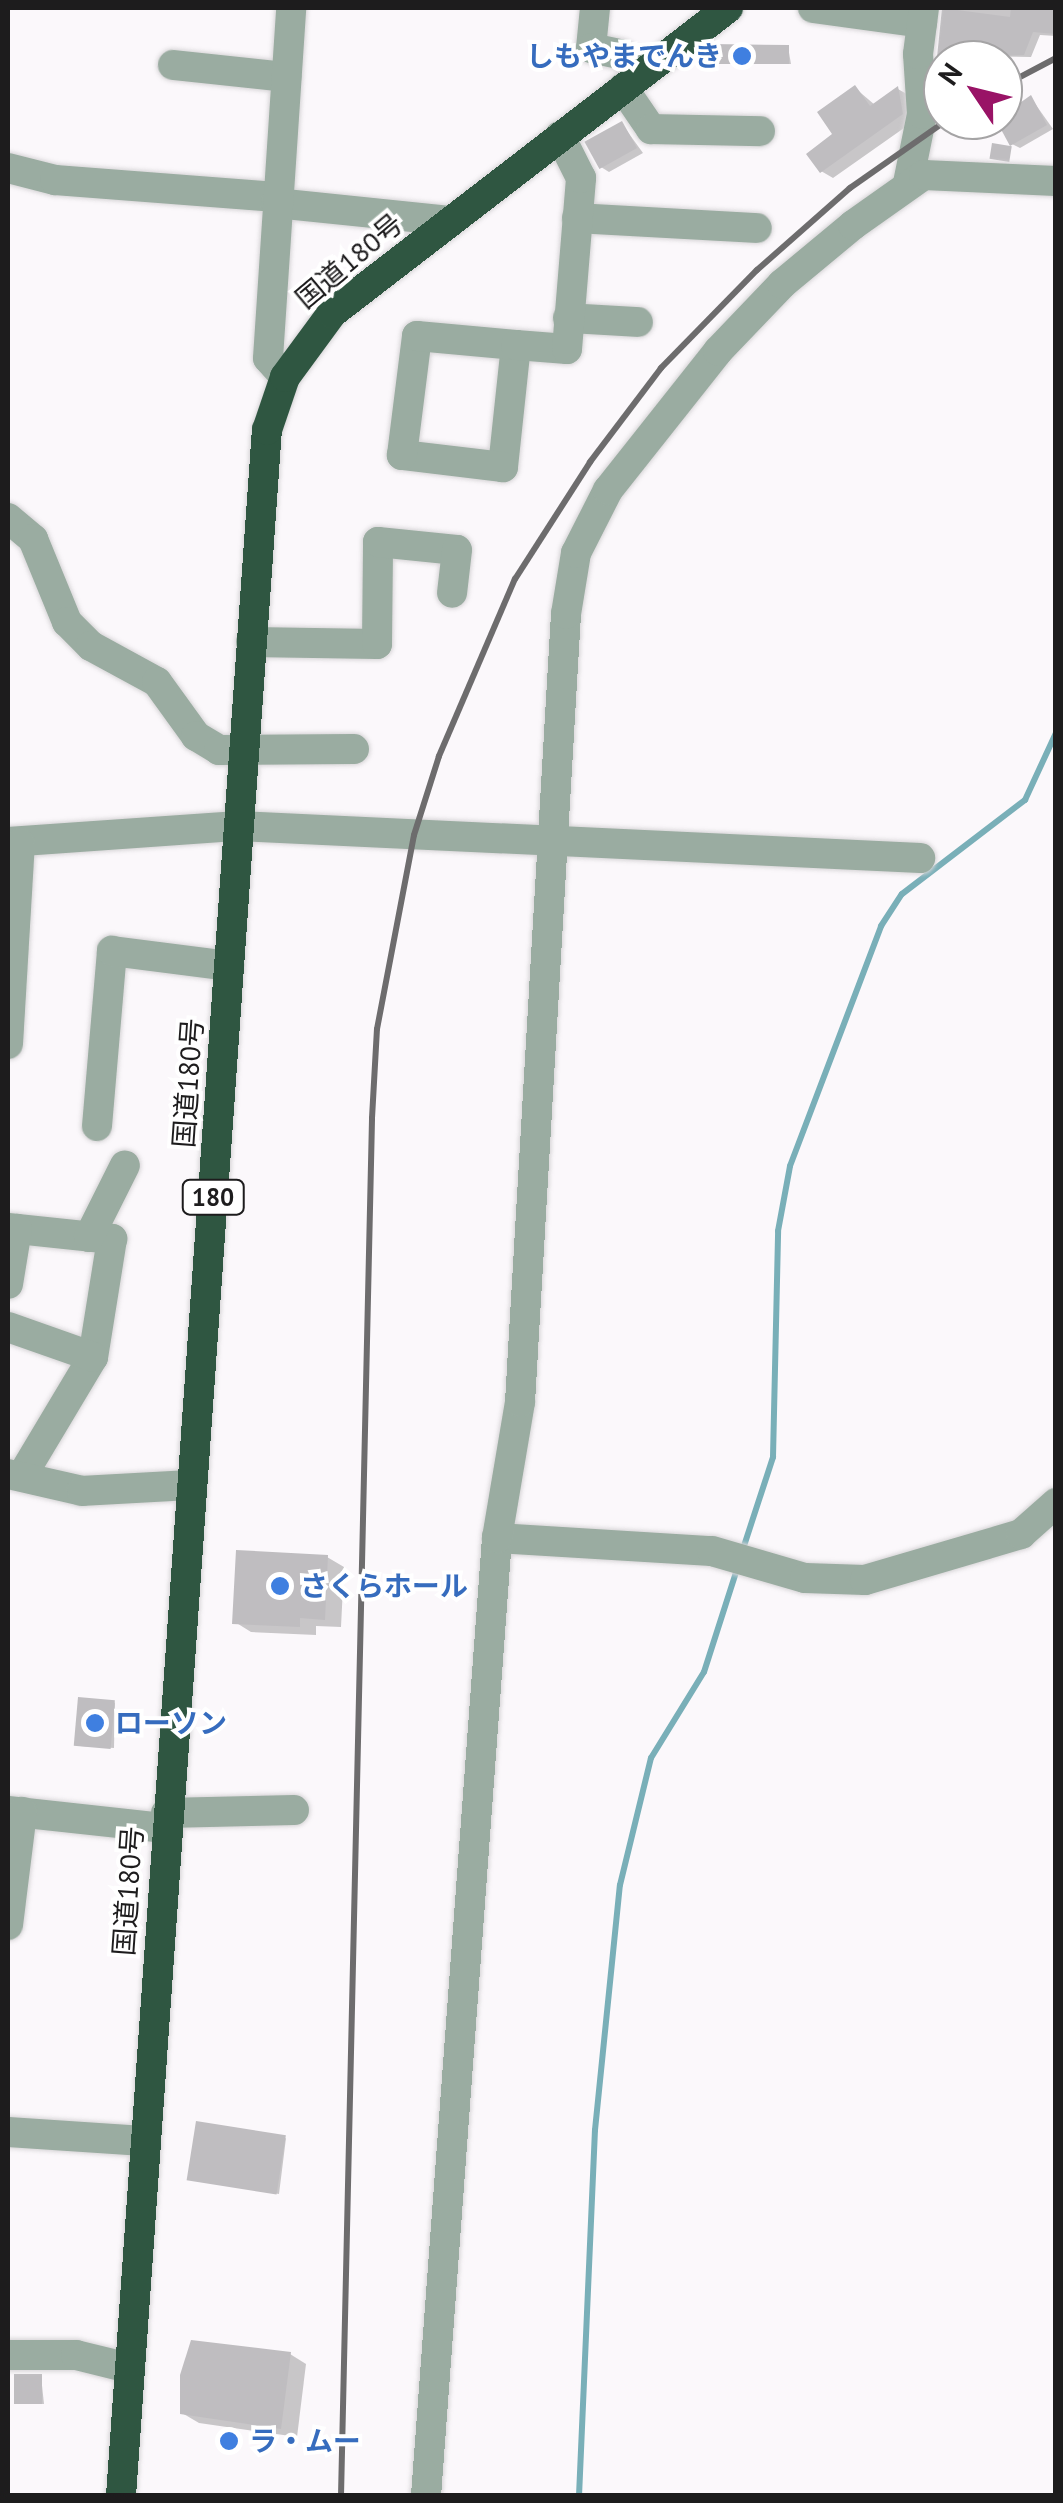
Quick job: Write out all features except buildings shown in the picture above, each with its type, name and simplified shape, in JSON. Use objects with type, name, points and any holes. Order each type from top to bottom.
[{"type":"highway","name":"国道180号","points":[[121,2496],[189,1485],[267,430],[284,377],[332,313],[728,8]]},
{"type":"street","points":[[284,377],[268,358],[291,8]]},
{"type":"street","points":[[595,8],[592,48],[620,54],[634,80],[651,129],[760,131]]},
{"type":"street","points":[[813,8],[923,15],[918,54],[922,114],[908,183]]},
{"type":"street","points":[[173,65],[286,77]]},
{"type":"street","points":[[516,345],[503,467],[402,455],[417,336],[567,349],[581,178],[560,136]]},
{"type":"street","points":[[8,168],[56,180],[449,221]]},
{"type":"street","points":[[426,2496],[496,1538],[520,1402],[569,582],[591,519],[660,421],[782,284],[908,183],[940,172],[1056,180]]},
{"type":"street","points":[[577,218],[757,228]]},
{"type":"street","points":[[568,318],[638,322]]},
{"type":"street","points":[[8,518],[33,539],[66,622],[91,646],[157,682],[196,736],[220,750],[354,750]]},
{"type":"street","points":[[250,642],[377,644],[378,542],[456,550],[452,593]]},
{"type":"street","points":[[8,1044],[14,843],[238,826],[920,858]]},
{"type":"street","points":[[97,1126],[112,951],[229,966]]},
{"type":"street","points":[[89,1236],[126,1165]]},
{"type":"street","points":[[8,1284],[12,1228],[112,1239],[94,1357],[15,1474],[82,1491],[189,1485]]},
{"type":"street","points":[[8,1327],[94,1357]]},
{"type":"street","points":[[496,1538],[725,1554],[805,1578],[865,1580],[1021,1534],[1056,1503]]},
{"type":"street","points":[[8,1925],[15,1812],[166,1821],[294,1810]]},
{"type":"street","points":[[8,2132],[144,2141]]},
{"type":"street","points":[[8,2355],[76,2355],[129,2368]]},
{"type":"waterway","points":[[742,1552],[773,1457],[778,1231],[790,1166],[881,926],[902,894],[1025,800],[1056,733]]},
{"type":"waterway","points":[[579,2496],[595,2130],[620,1885],[651,1758],[704,1672],[737,1569]]},
{"type":"railway","points":[[1023,75],[1056,58]]},
{"type":"railway","points":[[341,2496],[372,1118],[377,1029],[414,835],[439,756],[515,579],[590,462],[661,368],[757,270],[850,188],[923,137]]},
{"type":"place","name":"しもやまでんき","points":[[742,56]]},
{"type":"place","name":"さくらホール","points":[[280,1586]]},
{"type":"place","name":"ローソン","points":[[95,1723]]},
{"type":"place","name":"ラ・ムー","points":[[229,2441]]}]
